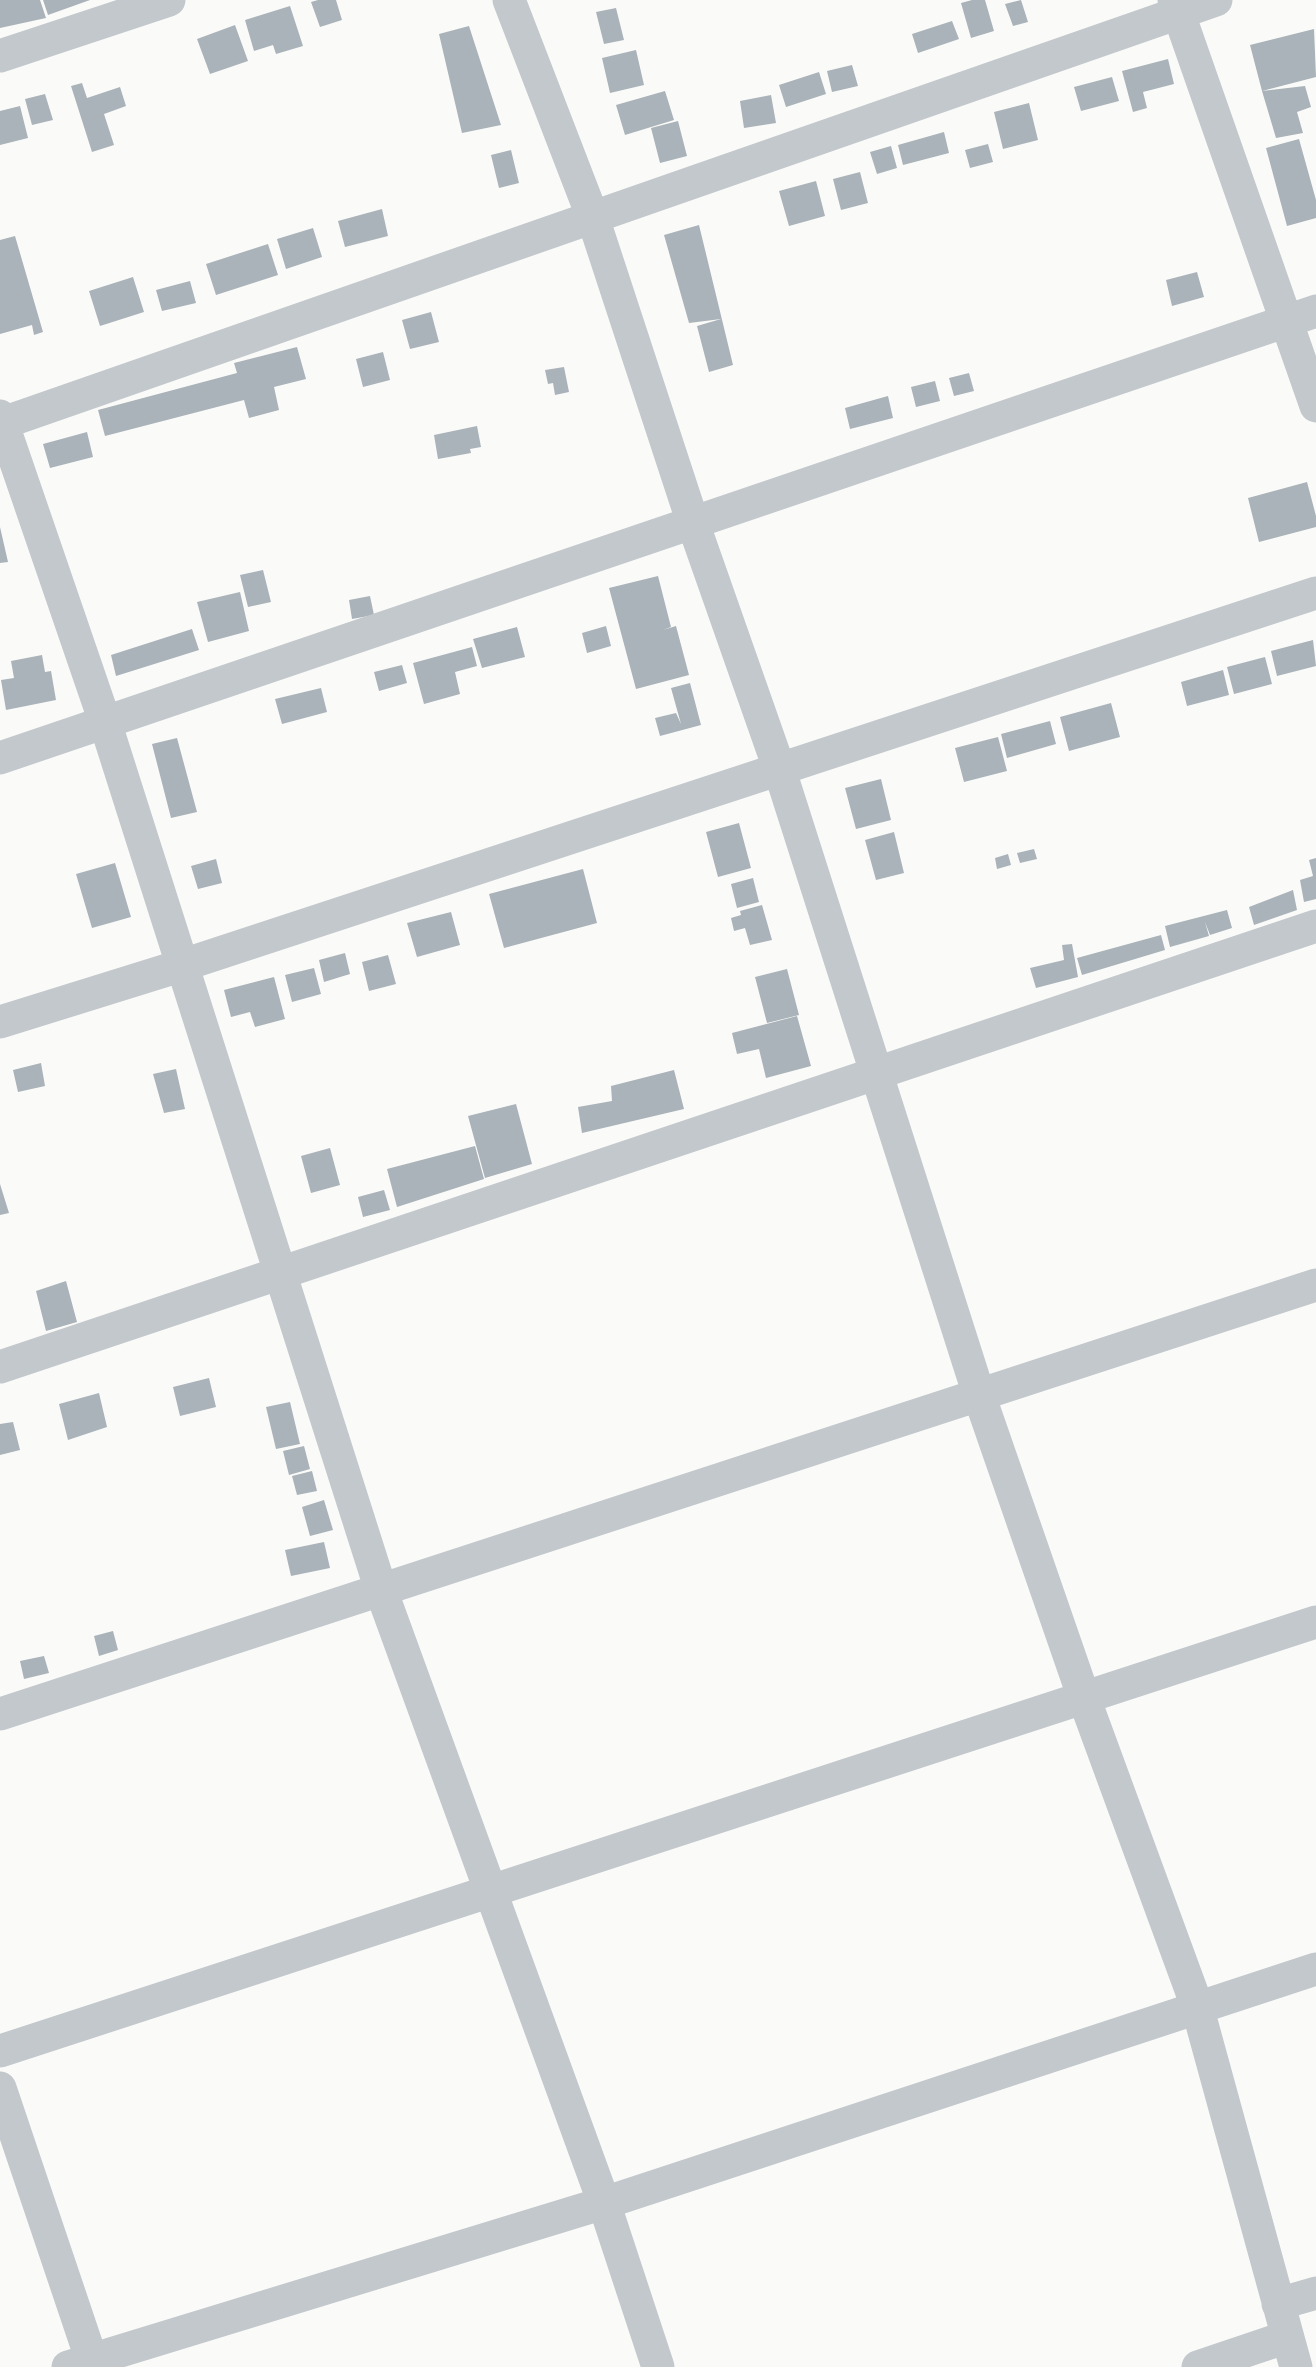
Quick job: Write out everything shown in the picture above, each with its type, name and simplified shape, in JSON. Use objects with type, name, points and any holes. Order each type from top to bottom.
[{"type":"street","points":[[0,56],[169,0]]},
{"type":"street","points":[[509,0],[593,218],[693,523],[779,768],[979,1395],[1084,1698],[1197,2006],[1291,2352],[1198,2367]]},
{"type":"street","points":[[658,2367],[604,2203],[381,1590],[180,966],[105,722],[1,421],[593,218],[1176,7],[1216,0]]},
{"type":"street","points":[[1176,7],[1302,316],[1316,406]]},
{"type":"street","points":[[0,758],[1302,316]]},
{"type":"street","points":[[0,1022],[180,966],[1316,593]]},
{"type":"street","points":[[0,1366],[1316,926]]},
{"type":"street","points":[[0,1714],[1316,1285]]},
{"type":"street","points":[[0,2051],[1316,1622]]},
{"type":"street","points":[[0,2088],[85,2365],[604,2203],[1316,1968]]},
{"type":"street","points":[[1278,2304],[1316,2292]]},
{"type":"building","points":[[0,0],[40,0],[46,18],[0,28]]},
{"type":"building","points":[[43,0],[90,0],[48,15]]},
{"type":"building","points":[[336,0],[342,20],[320,27],[311,2]]},
{"type":"building","points":[[985,0],[994,31],[971,38],[961,3]]},
{"type":"building","points":[[1021,0],[1028,22],[1013,26],[1005,4]]},
{"type":"building","points":[[290,6],[303,46],[276,54],[273,45],[254,51],[245,20]]},
{"type":"building","points":[[616,8],[624,40],[604,44],[596,12]]},
{"type":"building","points":[[952,21],[959,39],[918,53],[912,34]]},
{"type":"building","points":[[235,25],[248,61],[210,74],[197,39]]},
{"type":"building","points":[[469,26],[501,125],[462,133],[439,34]]},
{"type":"building","points":[[1314,29],[1316,77],[1262,91],[1250,45]]},
{"type":"building","points":[[636,50],[644,85],[610,93],[602,58]]},
{"type":"building","points":[[1168,59],[1174,84],[1143,92],[1147,108],[1133,112],[1122,71]]},
{"type":"building","points":[[852,65],[858,86],[832,92],[827,71]]},
{"type":"building","points":[[819,72],[826,94],[786,107],[779,85]]},
{"type":"building","points":[[1112,77],[1119,101],[1081,111],[1074,87]]},
{"type":"building","points":[[82,83],[87,98],[120,87],[126,106],[104,114],[114,145],[92,152],[71,86]]},
{"type":"building","points":[[1305,86],[1311,107],[1297,112],[1303,133],[1276,138],[1262,91]]},
{"type":"building","points":[[665,91],[674,120],[625,135],[616,105]]},
{"type":"building","points":[[45,94],[53,120],[32,125],[25,99]]},
{"type":"building","points":[[771,95],[776,123],[744,128],[740,101]]},
{"type":"building","points":[[1029,103],[1038,140],[1003,149],[994,112]]},
{"type":"building","points":[[20,106],[28,138],[0,145],[0,111]]},
{"type":"building","points":[[678,121],[687,156],[660,163],[651,128]]},
{"type":"building","points":[[944,132],[949,153],[903,165],[898,145]]},
{"type":"building","points":[[1299,139],[1316,200],[1316,218],[1287,226],[1266,148]]},
{"type":"building","points":[[988,144],[993,162],[970,168],[965,150]]},
{"type":"building","points":[[891,146],[897,168],[877,174],[870,152]]},
{"type":"building","points":[[511,150],[519,183],[499,188],[491,155]]},
{"type":"building","points":[[860,172],[868,203],[841,210],[833,179]]},
{"type":"building","points":[[816,181],[825,216],[789,226],[779,191]]},
{"type":"building","points":[[382,209],[388,236],[345,247],[338,221]]},
{"type":"building","points":[[699,225],[733,365],[709,372],[697,326],[721,319],[689,323],[664,235]]},
{"type":"building","points":[[313,228],[322,257],[286,269],[277,239]]},
{"type":"building","points":[[15,236],[43,332],[34,335],[32,325],[0,334],[0,240]]},
{"type":"building","points":[[268,244],[278,275],[216,295],[206,264]]},
{"type":"building","points":[[1197,272],[1204,297],[1172,306],[1166,280]]},
{"type":"building","points":[[133,277],[144,312],[100,326],[89,291]]},
{"type":"building","points":[[190,281],[196,303],[162,311],[156,290]]},
{"type":"building","points":[[431,312],[439,342],[410,349],[402,320]]},
{"type":"building","points":[[297,347],[306,379],[274,387],[279,410],[249,418],[244,400],[105,436],[98,410],[237,373],[234,363]]},
{"type":"building","points":[[383,352],[390,380],[363,387],[356,359]]},
{"type":"building","points":[[564,367],[569,392],[555,395],[553,383],[548,384],[545,370]]},
{"type":"building","points":[[969,373],[974,391],[954,396],[949,378]]},
{"type":"building","points":[[935,381],[940,401],[916,407],[911,387]]},
{"type":"building","points":[[888,396],[893,418],[850,429],[845,408]]},
{"type":"building","points":[[477,426],[481,447],[470,449],[471,453],[438,459],[434,435]]},
{"type":"building","points":[[87,432],[93,457],[50,468],[43,444]]},
{"type":"building","points":[[1307,482],[1316,516],[1316,527],[1259,542],[1248,498]]},
{"type":"building","points":[[0,527],[8,562],[0,563]]},
{"type":"building","points":[[263,570],[271,602],[248,607],[240,575]]},
{"type":"building","points":[[658,576],[671,627],[663,630],[676,626],[689,675],[636,689],[609,588]]},
{"type":"building","points":[[240,592],[249,631],[208,642],[197,602]]},
{"type":"building","points":[[370,596],[374,615],[352,619],[349,600]]},
{"type":"building","points":[[606,626],[611,646],[587,653],[582,633]]},
{"type":"building","points":[[517,627],[525,657],[482,668],[473,639]]},
{"type":"building","points":[[192,629],[199,650],[116,676],[111,655]]},
{"type":"building","points":[[1313,640],[1316,666],[1277,676],[1271,651]]},
{"type":"building","points":[[472,647],[477,666],[455,672],[460,694],[424,704],[413,663]]},
{"type":"building","points":[[42,655],[45,672],[51,671],[56,700],[6,710],[1,680],[14,678],[11,661]]},
{"type":"building","points":[[1265,657],[1272,684],[1234,694],[1227,667]]},
{"type":"building","points":[[402,665],[407,683],[379,691],[374,672]]},
{"type":"building","points":[[1223,670],[1229,695],[1187,706],[1181,682]]},
{"type":"building","points":[[690,683],[701,725],[660,736],[655,718],[676,713],[681,724],[671,688]]},
{"type":"building","points":[[321,688],[327,712],[282,724],[275,699]]},
{"type":"building","points":[[1111,703],[1120,737],[1069,751],[1060,717]]},
{"type":"building","points":[[1050,721],[1056,744],[1007,758],[1001,734]]},
{"type":"building","points":[[998,737],[1007,771],[964,782],[955,748]]},
{"type":"building","points":[[177,738],[197,812],[171,818],[152,744]]},
{"type":"building","points":[[881,779],[891,820],[856,829],[845,788]]},
{"type":"building","points":[[739,823],[751,868],[718,877],[706,832]]},
{"type":"building","points":[[894,832],[904,873],[876,880],[865,840]]},
{"type":"building","points":[[1034,849],[1037,859],[1020,863],[1017,853]]},
{"type":"building","points":[[1008,854],[1011,865],[997,869],[995,858]]},
{"type":"building","points":[[1316,858],[1316,899],[1304,902],[1300,880],[1313,876],[1309,860]]},
{"type":"building","points":[[216,859],[222,883],[198,889],[191,866]]},
{"type":"building","points":[[115,863],[131,917],[92,928],[76,874]]},
{"type":"building","points":[[583,869],[597,923],[504,948],[489,894]]},
{"type":"building","points":[[753,878],[759,902],[737,908],[731,884]]},
{"type":"building","points":[[1293,890],[1297,910],[1254,925],[1249,907]]},
{"type":"building","points":[[762,905],[772,940],[750,945],[745,928],[734,931],[731,918],[741,915],[740,911]]},
{"type":"building","points":[[1227,910],[1232,928],[1210,935],[1205,922],[1209,936],[1170,947],[1165,926]]},
{"type":"building","points":[[451,912],[460,945],[417,957],[407,923]]},
{"type":"building","points":[[1161,935],[1165,950],[1082,975],[1077,958]]},
{"type":"building","points":[[1072,944],[1078,977],[1036,988],[1030,968],[1064,960],[1062,945]]},
{"type":"building","points":[[345,953],[350,974],[324,982],[319,960]]},
{"type":"building","points":[[388,955],[396,984],[369,991],[362,962]]},
{"type":"building","points":[[314,968],[321,994],[292,1002],[285,975]]},
{"type":"building","points":[[787,969],[799,1015],[767,1023],[755,977]]},
{"type":"building","points":[[274,977],[285,1019],[255,1027],[250,1012],[231,1017],[224,990]]},
{"type":"building","points":[[797,1016],[811,1066],[766,1078],[759,1049],[737,1054],[732,1033]]},
{"type":"building","points":[[41,1063],[45,1086],[18,1092],[13,1070]]},
{"type":"building","points":[[176,1069],[185,1109],[164,1113],[153,1074]]},
{"type":"building","points":[[674,1070],[684,1109],[582,1133],[578,1107],[612,1101],[611,1086]]},
{"type":"building","points":[[516,1104],[532,1164],[485,1178],[468,1116]]},
{"type":"building","points":[[475,1146],[484,1179],[397,1207],[387,1169]]},
{"type":"building","points":[[330,1148],[340,1185],[311,1193],[301,1156]]},
{"type":"building","points":[[0,1184],[9,1213],[0,1215]]},
{"type":"building","points":[[384,1190],[390,1210],[363,1217],[358,1197]]},
{"type":"building","points":[[66,1281],[77,1322],[46,1331],[36,1291]]},
{"type":"building","points":[[209,1378],[216,1407],[180,1416],[173,1387]]},
{"type":"building","points":[[99,1393],[107,1427],[68,1440],[59,1404]]},
{"type":"building","points":[[290,1402],[300,1444],[276,1449],[266,1407]]},
{"type":"building","points":[[13,1422],[20,1450],[0,1455],[0,1424]]},
{"type":"building","points":[[304,1446],[310,1469],[289,1475],[283,1451]]},
{"type":"building","points":[[312,1471],[317,1491],[297,1495],[292,1476]]},
{"type":"building","points":[[324,1500],[333,1530],[310,1536],[302,1507]]},
{"type":"building","points":[[324,1542],[330,1568],[291,1576],[285,1550]]},
{"type":"building","points":[[113,1631],[118,1650],[99,1656],[94,1636]]},
{"type":"building","points":[[44,1656],[49,1673],[24,1679],[20,1661]]}]
